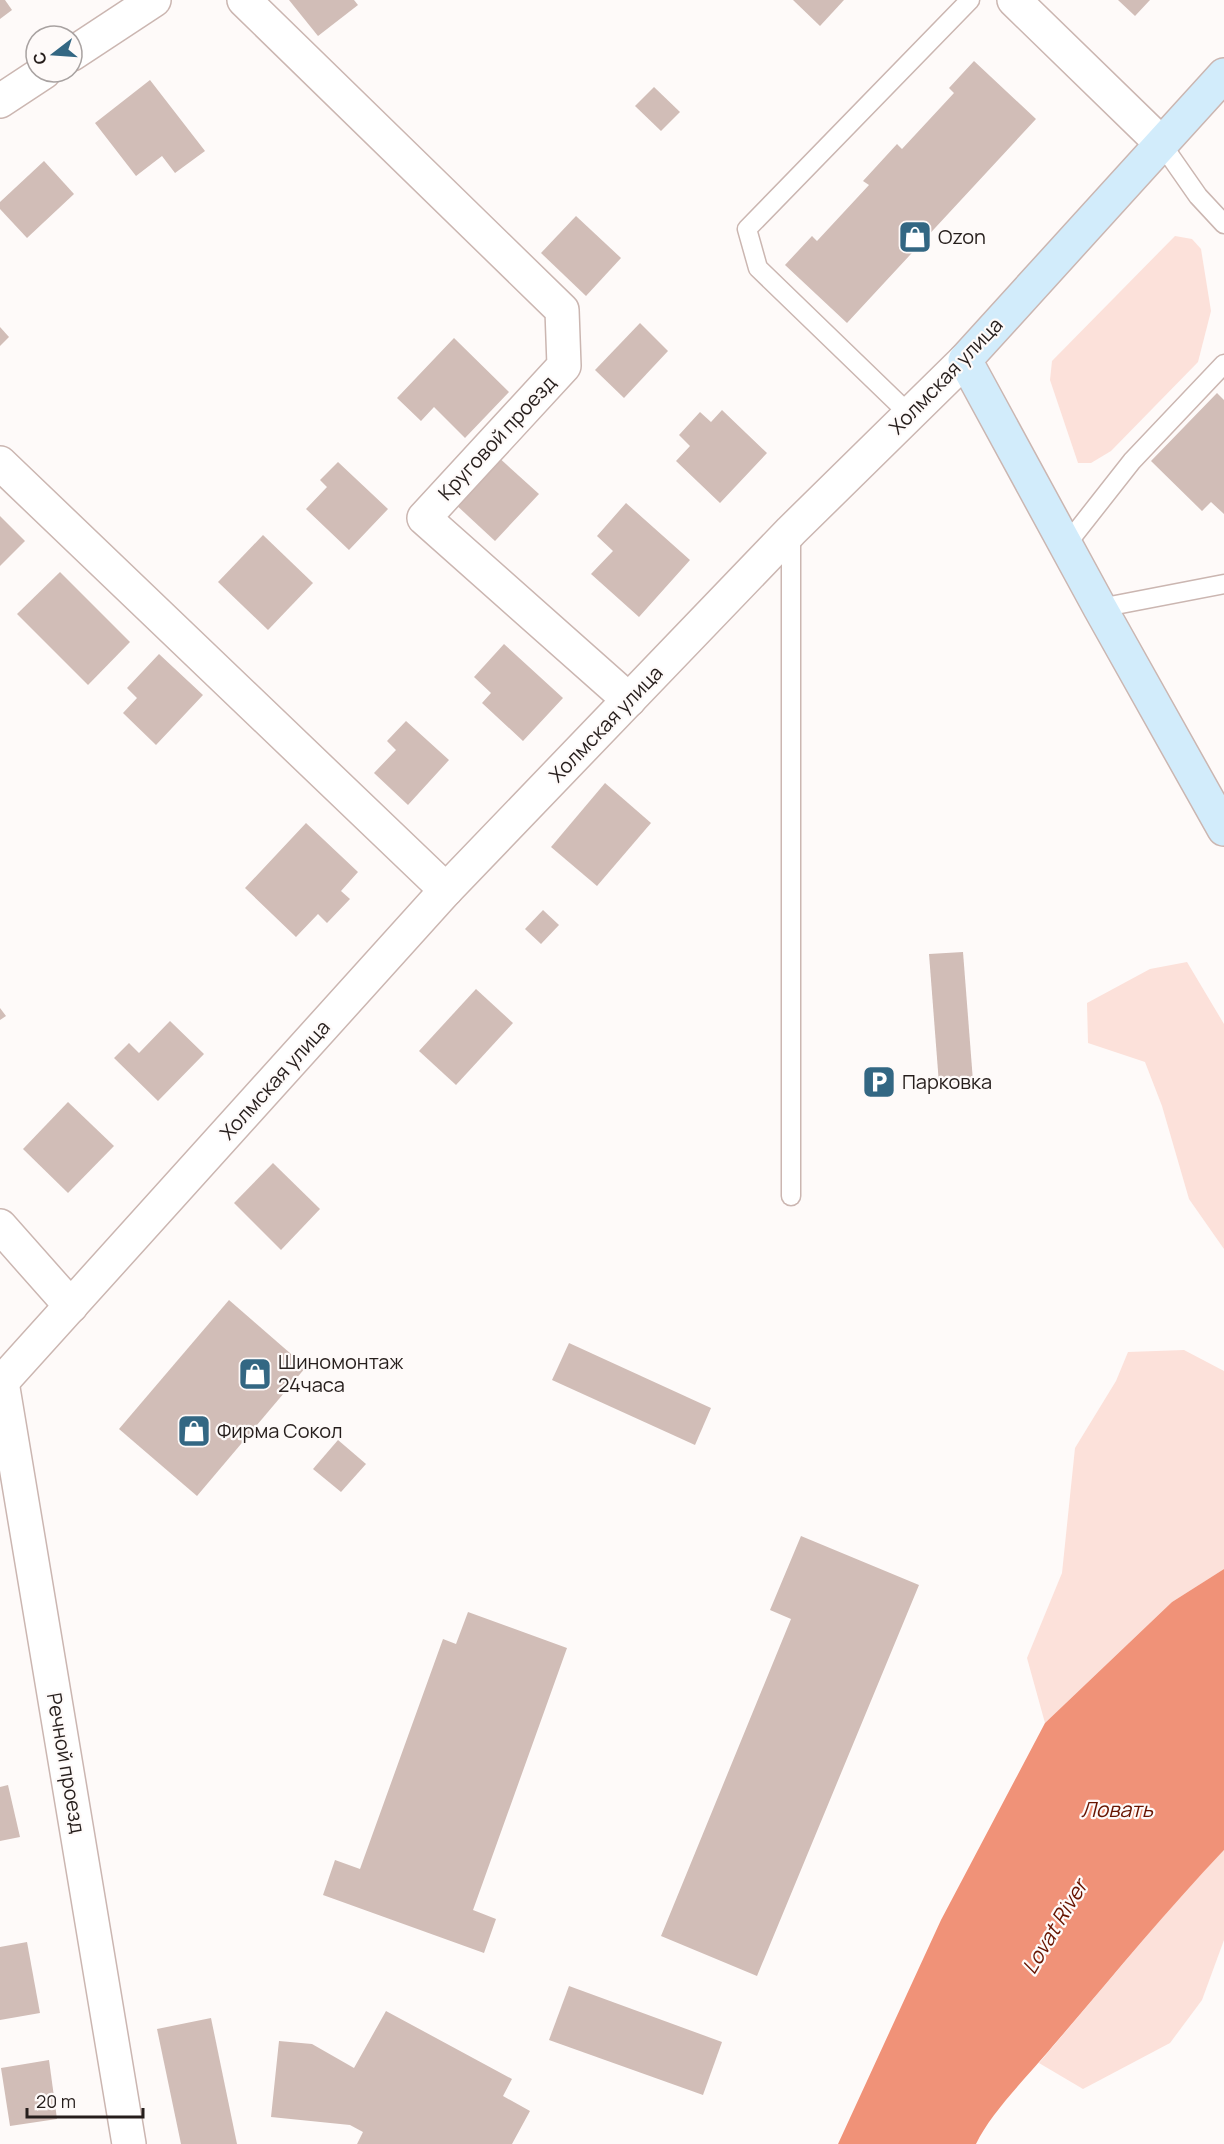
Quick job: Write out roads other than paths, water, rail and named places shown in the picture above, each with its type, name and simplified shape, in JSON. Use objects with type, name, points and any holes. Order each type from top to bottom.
[{"type":"main road","name":"Холмская улица","points":[[965,360],[1161,142],[1221,84]]},
{"type":"main road","points":[[965,360],[1224,829]]},
{"type":"street","points":[[84,46],[154,0]]},
{"type":"street","name":"Круговой проезд","points":[[244,0],[562,310],[564,366],[424,518],[629,700]]},
{"type":"street","points":[[1014,0],[1161,142]]},
{"type":"street","points":[[0,101],[26,84]]},
{"type":"street","name":"Холмская улица","points":[[1,1383],[446,890],[791,531],[965,360]]},
{"type":"street","points":[[0,463],[446,890]]},
{"type":"street","points":[[0,1226],[71,1306]]},
{"type":"street","name":"Речной проезд","points":[[1,1383],[129,2144]]},
{"type":"lane","points":[[909,414],[758,268],[747,229],[970,0]]},
{"type":"lane","points":[[1161,142],[1198,196],[1224,224]]},
{"type":"lane","points":[[1066,545],[1132,461],[1224,364]]},
{"type":"lane","points":[[791,531],[791,1196]]},
{"type":"lane","points":[[1100,608],[1224,584]]},
{"type":"water","name":"Ловать","points":[[1224,1569],[1224,1850],[1011,2094],[991,2119],[976,2144],[838,2144],[941,1920],[1045,1723],[1172,1602]]},
{"type":"place","name":"Ozon","points":[[915,237]]},
{"type":"place","name":"Парковка","points":[[879,1082]]},
{"type":"place","name":"Шиномонтаж 24часа","points":[[255,1374]]},
{"type":"place","name":"Фирма Сокол","points":[[194,1431]]},
{"type":"water label","name":"Lovat River","points":[[1055,1927]]}]
